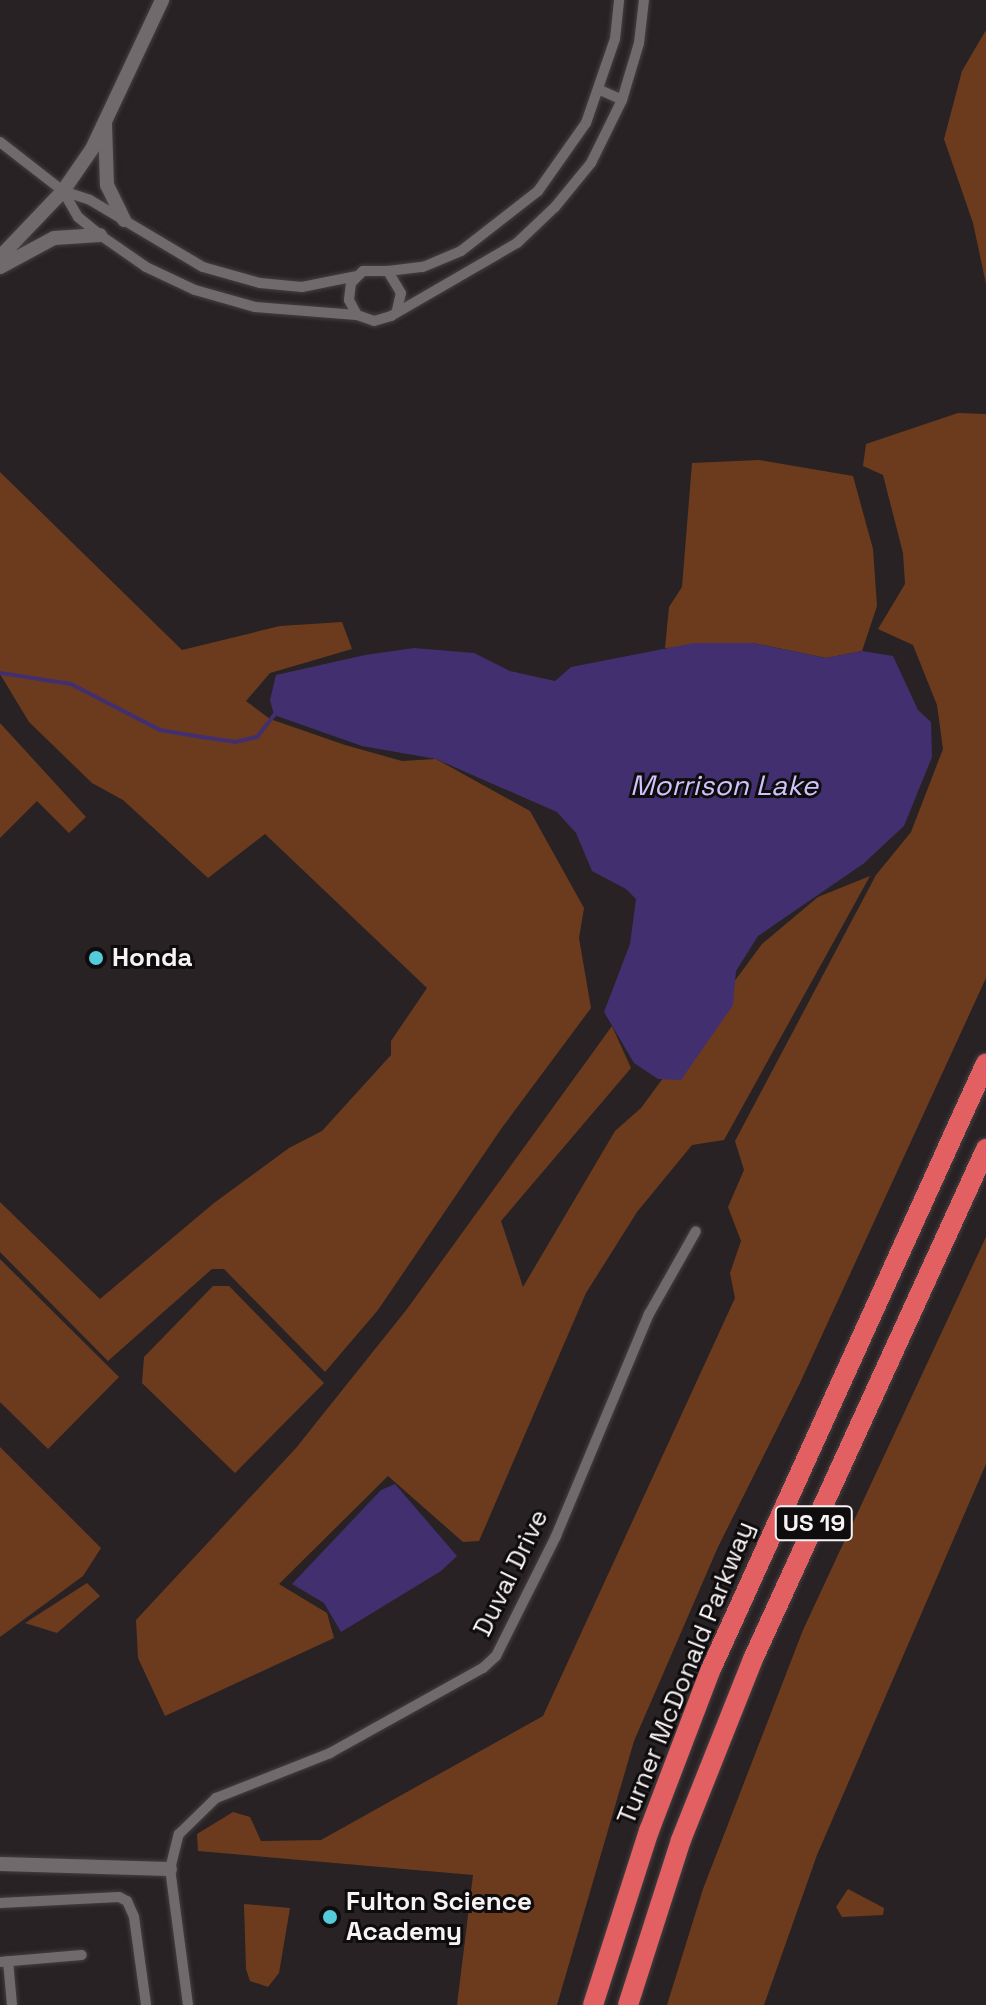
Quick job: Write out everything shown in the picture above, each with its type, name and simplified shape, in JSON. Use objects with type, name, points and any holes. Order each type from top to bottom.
[{"type":"highway","name":"Turner McDonald Parkway","points":[[593,2005],[649,1831],[711,1669],[986,1063]]},
{"type":"highway","name":"US 19","points":[[628,2005],[681,1840],[753,1659],[986,1149]]},
{"type":"main road","points":[[0,257],[63,191],[105,123],[162,0]]},
{"type":"main road","points":[[105,123],[107,185],[124,220]]},
{"type":"main road","points":[[0,267],[54,238],[100,235]]},
{"type":"main road","points":[[0,1864],[170,1869]]},
{"type":"street","points":[[0,142],[63,191],[124,220],[203,267],[260,283],[326,286],[371,268],[388,271],[423,267],[502,224],[566,156],[600,90],[619,0]]},
{"type":"street","points":[[63,191],[78,217],[100,235],[146,267],[195,290],[286,312],[357,315],[383,320],[472,272],[517,243],[555,207],[591,163],[622,100],[639,43],[644,0]]},
{"type":"street","points":[[600,90],[622,100]]},
{"type":"street","points":[[388,271],[399,284],[397,310]]},
{"type":"street","points":[[356,276],[349,300],[357,315]]},
{"type":"street","name":"Duval Drive","points":[[170,1869],[179,1834],[216,1798],[304,1766],[483,1668],[496,1656],[556,1536],[649,1314],[696,1231]]},
{"type":"street","points":[[170,1869],[188,2005]]},
{"type":"street","points":[[0,1903],[119,1897],[127,1901],[134,1917],[146,2005]]},
{"type":"street","points":[[12,2005],[4,1962],[82,1955]]},
{"type":"shaded area","points":[[986,30],[986,284],[973,223],[944,139],[962,71]]},
{"type":"shaded area","points":[[958,413],[986,414],[986,978],[800,1383],[718,1547],[634,1741],[557,2005],[457,2005],[473,1875],[198,1851],[197,1834],[233,1812],[250,1817],[261,1841],[321,1840],[543,1716],[735,1298],[730,1273],[741,1241],[728,1207],[744,1170],[735,1141],[876,875],[911,832],[943,749],[937,705],[913,645],[878,629],[905,584],[903,553],[883,475],[863,466],[866,444]]},
{"type":"shaded area","points":[[759,460],[853,476],[873,549],[877,606],[862,651],[826,658],[753,643],[665,648],[669,607],[682,587],[692,463]]},
{"type":"shaded area","points":[[0,472],[182,650],[280,626],[342,622],[352,649],[270,673],[246,701],[270,719],[345,745],[402,761],[436,759],[530,811],[584,908],[579,938],[591,1008],[501,1129],[378,1310],[325,1372],[224,1269],[212,1269],[108,1361],[0,1252],[0,1202],[100,1299],[214,1203],[289,1148],[322,1131],[391,1055],[391,1041],[427,988],[265,834],[208,878],[123,800],[92,783],[29,722],[0,674]]},
{"type":"shaded area","points":[[0,723],[86,817],[69,833],[37,801],[0,838]]},
{"type":"shaded area","points":[[870,876],[724,1140],[692,1145],[637,1212],[586,1293],[479,1541],[463,1542],[388,1476],[279,1584],[327,1613],[334,1638],[165,1716],[138,1658],[136,1620],[296,1448],[407,1309],[612,1026],[631,1068],[501,1221],[523,1287],[615,1131],[641,1108],[762,944],[818,897]]},
{"type":"shaded area","points":[[986,1237],[986,1464],[817,1855],[764,2005],[667,2005],[703,1889],[803,1630]]},
{"type":"shaded area","points":[[0,1259],[119,1377],[48,1449],[0,1402]]},
{"type":"shaded area","points":[[213,1286],[229,1286],[324,1383],[235,1473],[142,1383],[144,1357]]},
{"type":"shaded area","points":[[0,1447],[101,1548],[83,1576],[0,1637]]},
{"type":"shaded area","points":[[87,1583],[100,1596],[57,1633],[25,1623]]},
{"type":"shaded area","points":[[848,1889],[884,1908],[883,1915],[842,1917],[836,1907]]},
{"type":"shaded area","points":[[244,1904],[290,1908],[279,1973],[268,1987],[250,1981],[246,1969]]},
{"type":"water","name":"Morrison Lake","points":[[694,643],[753,643],[826,658],[862,651],[893,656],[918,710],[931,722],[932,757],[904,826],[863,864],[758,936],[736,971],[733,1005],[681,1080],[658,1079],[634,1063],[604,1012],[630,944],[636,899],[626,889],[592,871],[576,833],[557,812],[436,759],[362,746],[274,715],[270,700],[276,675],[365,655],[414,648],[474,653],[510,671],[555,681],[571,667]]},
{"type":"water","points":[[395,1484],[457,1556],[441,1571],[341,1632],[324,1603],[292,1584],[381,1490]]},
{"type":"waterway","points":[[0,673],[71,684],[160,730],[201,737],[235,742],[257,737],[274,715]]},
{"type":"place","name":"Honda","points":[[96,958]]},
{"type":"place","name":"Fulton Science Academy","points":[[330,1917]]}]
